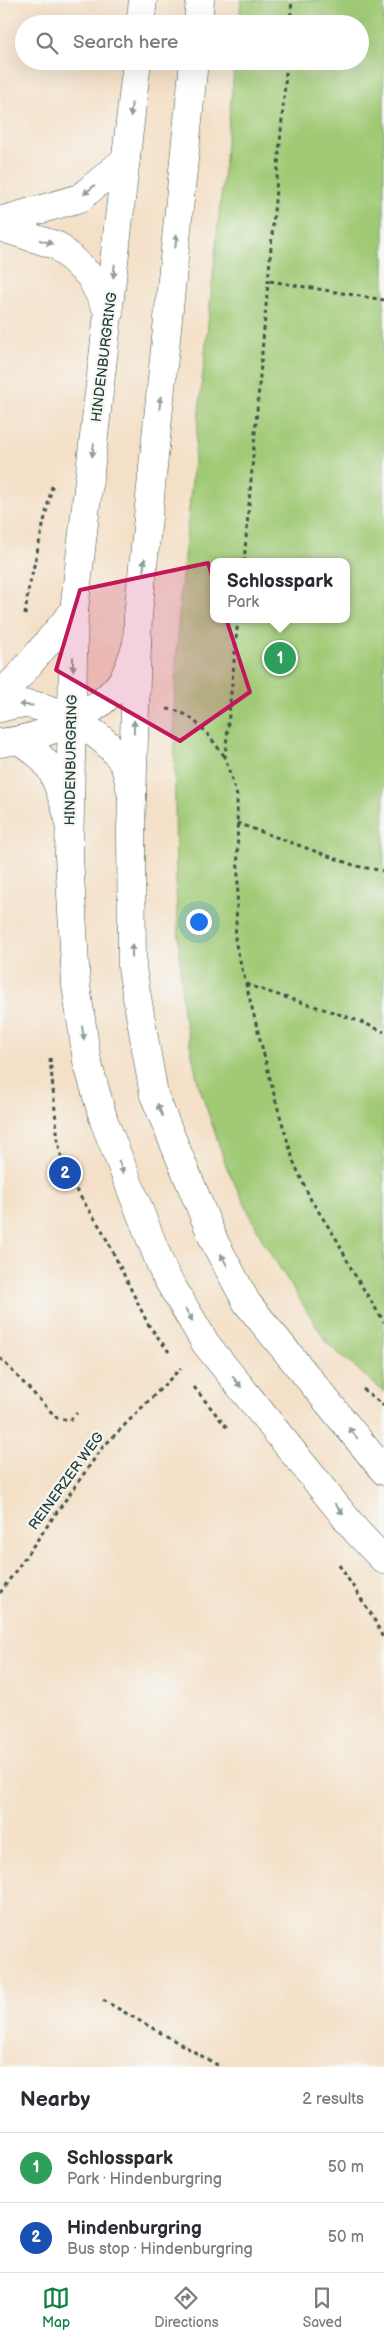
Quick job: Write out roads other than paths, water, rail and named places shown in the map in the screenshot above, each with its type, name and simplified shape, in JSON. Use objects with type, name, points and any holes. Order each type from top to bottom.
[{"type":"street","points":[[141,15],[143,0]]},
{"type":"street","points":[[199,15],[200,0]]},
{"type":"street","name":"HINDENBURGRING","points":[[135,70],[74,611],[69,856],[76,985],[86,1061],[104,1122],[164,1273],[206,1344],[358,1532]]},
{"type":"street","points":[[193,70],[137,643],[131,830],[132,968],[154,1095],[215,1243],[246,1303],[384,1471]]},
{"type":"street","points":[[0,221],[80,198],[126,159]]},
{"type":"street","points":[[0,227],[58,246],[90,276],[109,312]]},
{"type":"street","points":[[0,695],[21,674],[74,611]]},
{"type":"street","points":[[10,742],[47,732],[95,708],[110,695],[123,679],[137,643]]},
{"type":"street","points":[[0,708],[21,704],[45,707],[73,719],[104,741],[124,765],[133,799]]},
{"type":"street","points":[[10,742],[32,748],[51,767],[70,820]]},
{"type":"street","points":[[358,1532],[384,1560]]},
{"type":"street","points":[[358,1532],[384,1580]]},
{"type":"place","name":"Schlosspark","points":[[280,658]]},
{"type":"place","name":"Hindenburgring","points":[[65,1173]]}]
